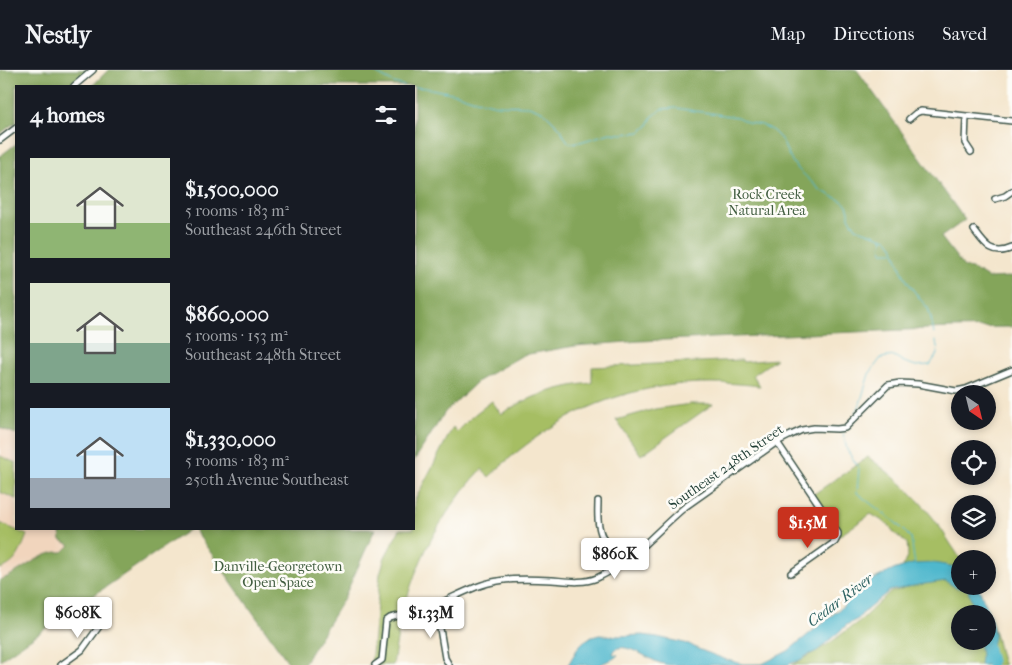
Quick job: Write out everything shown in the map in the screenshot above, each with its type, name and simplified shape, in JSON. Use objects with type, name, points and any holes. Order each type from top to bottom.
[{"type":"street","points":[[75,85],[92,70]]},
{"type":"street","points":[[909,119],[916,113],[921,112],[1012,121]]},
{"type":"street","points":[[966,116],[965,143],[970,152]]},
{"type":"street","points":[[0,140],[15,129]]},
{"type":"street","points":[[995,199],[1012,191]]},
{"type":"street","points":[[974,230],[989,248],[1003,252],[1012,248]]},
{"type":"street","name":"Southeast 248th Street","points":[[375,665],[382,660],[386,622],[390,618],[436,605],[496,581],[520,578],[587,581],[595,579],[633,556],[685,506],[777,442],[802,430],[845,428],[888,385],[900,383],[918,384],[956,391],[966,389],[1012,370]]},
{"type":"street","points":[[777,442],[837,531],[838,536],[835,542],[791,573]]},
{"type":"street","points":[[598,501],[600,529],[604,541],[619,565]]},
{"type":"street","points":[[436,605],[445,658],[449,665]]},
{"type":"street","points":[[61,665],[82,650],[103,621]]},
{"type":"shaded area","points":[[0,427],[15,434],[15,530],[94,530],[0,595]]},
{"type":"green space","points":[[0,70],[86,70],[83,75],[69,85],[15,85],[15,123],[0,134]]},
{"type":"green space","name":"Rock Creek Natural Area","points":[[108,70],[857,70],[965,220],[941,237],[964,267],[975,270],[988,278],[1009,277],[1012,275],[1012,327],[640,341],[575,346],[523,355],[478,381],[445,412],[415,459],[415,85],[93,85]]},
{"type":"green space","points":[[15,145],[15,434],[0,428],[0,156]]},
{"type":"green space","points":[[776,359],[753,375],[760,386],[721,383],[683,384],[647,389],[613,398],[581,411],[549,429],[519,451],[489,477],[482,469],[447,513],[421,560],[404,610],[393,665],[371,665],[380,574],[385,557],[399,530],[415,530],[415,500],[453,427],[457,432],[475,414],[492,401],[501,414],[545,393],[592,383],[592,367],[742,360],[743,362]]},
{"type":"green space","points":[[691,404],[713,404],[641,455],[616,420],[655,409]]},
{"type":"green space","points":[[0,456],[15,463],[15,499],[0,492]]},
{"type":"green space","points":[[868,457],[903,485],[924,506],[955,550],[951,550],[951,595],[978,595],[982,605],[951,605],[951,650],[996,650],[996,637],[1004,665],[792,665],[827,645],[861,620],[889,593],[902,589],[903,567],[908,553],[907,543],[894,533],[889,525],[871,514],[839,536],[811,496]]},
{"type":"green space","points":[[0,523],[27,535],[20,551],[11,564],[0,569]]},
{"type":"green space","points":[[64,530],[189,530],[0,660],[0,580],[39,558],[55,552],[63,552],[70,545],[61,540],[60,533]]},
{"type":"green space","name":"Danville-Georgetown Open Space","points":[[195,530],[375,530],[344,598],[303,665],[290,665]]},
{"type":"water","points":[[934,563],[951,566],[951,584],[946,581],[889,591],[858,619],[848,624],[817,651],[787,665],[669,665],[622,647],[617,648],[613,654],[618,655],[601,665],[568,665],[583,642],[599,635],[643,635],[657,637],[689,644],[727,660],[743,664],[762,664],[788,651],[842,607],[870,581],[893,570],[912,564]]},
{"type":"water","points":[[970,595],[982,595],[986,605],[973,605]]},
{"type":"water","points":[[980,650],[990,650],[989,661],[991,665],[980,665]]},
{"type":"waterway","points":[[370,70],[401,85]]},
{"type":"waterway","points":[[415,87],[457,94],[497,105],[529,106],[544,112],[561,129],[569,143],[580,142],[610,133],[640,132],[647,127],[652,117],[662,109],[675,108],[737,117],[749,123],[762,125],[773,131],[781,139],[796,167],[820,190],[847,205],[849,217],[856,228],[889,240],[907,281],[928,308],[934,334]]},
{"type":"waterway","points":[[882,237],[883,242],[881,246],[883,252],[893,252]]},
{"type":"waterway","points":[[855,412],[859,407],[869,374],[881,358],[894,356],[916,366],[930,365],[938,353],[936,341]]},
{"type":"waterway","points":[[843,433],[847,450],[859,468],[857,493],[896,523],[911,538],[915,565]]},
{"type":"waterway","name":"Cedar River","points":[[989,650],[991,665]]}]
